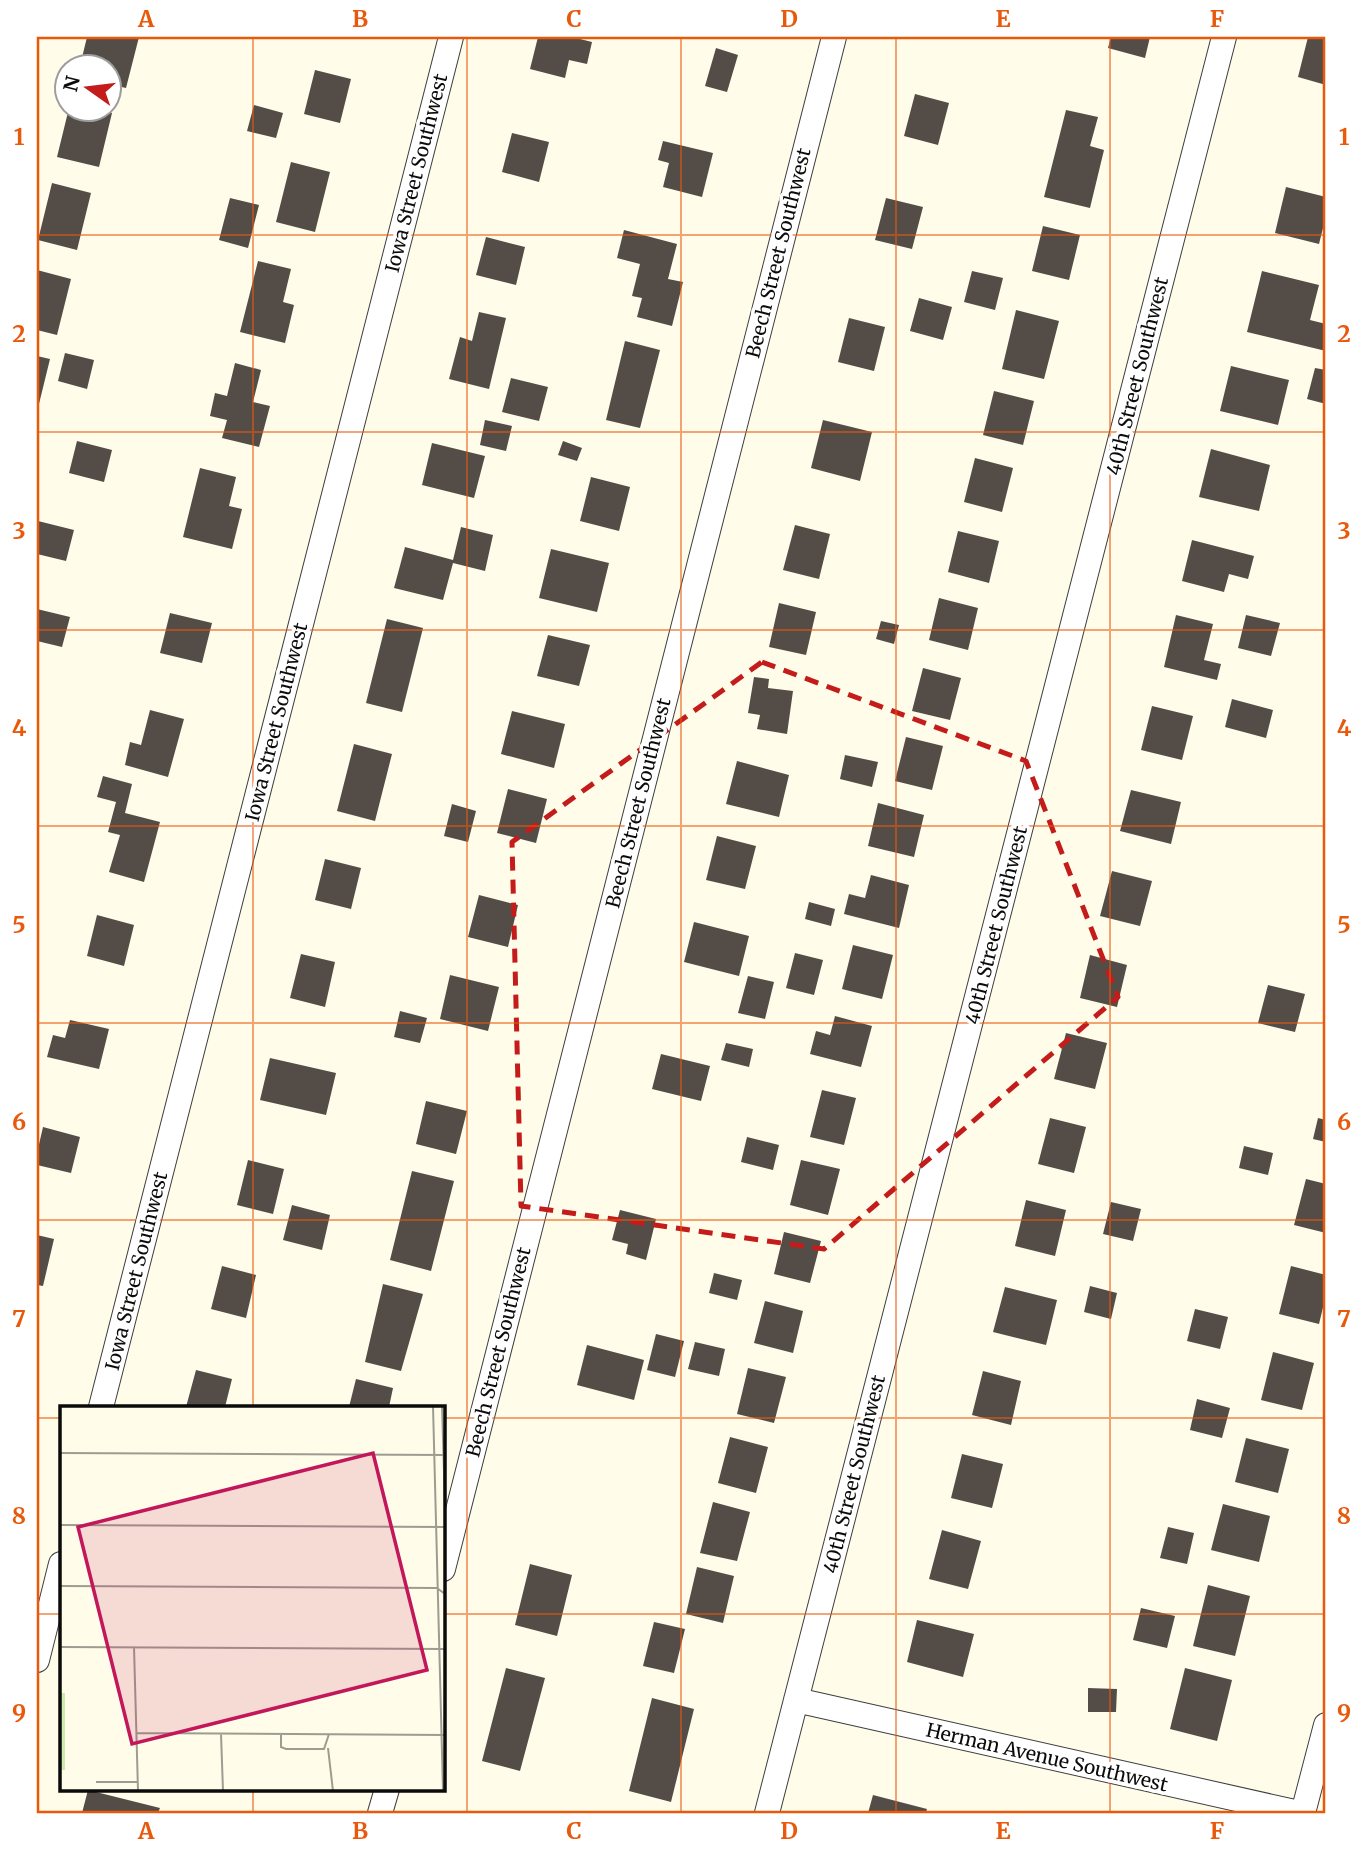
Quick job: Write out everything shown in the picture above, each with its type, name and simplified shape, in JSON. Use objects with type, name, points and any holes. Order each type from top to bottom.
[{"type":"street","name":"Iowa Street Southwest","points":[[101,1406],[451,37]]},
{"type":"street","name":"Beech Street Southwest","points":[[444,1565],[834,37]]},
{"type":"street","name":"40th Street Southwest","points":[[767,1813],[1224,37]]},
{"type":"street","points":[[37,1660],[60,1568]]},
{"type":"street","name":"Herman Avenue Southwest","points":[[796,1700],[1301,1813]]},
{"type":"street","points":[[1301,1813],[1326,1724]]},
{"type":"street","points":[[380,1813],[387,1790]]},
{"type":"highlighted area","points":[[762,662],[1026,761],[1118,997],[824,1249],[521,1206],[512,842]]},
{"type":"building","points":[[87,37],[139,37],[126,88],[122,87],[122,52],[83,52]]},
{"type":"building","points":[[538,37],[581,37],[580,39],[592,42],[587,64],[569,60],[565,78],[530,69]]},
{"type":"building","points":[[1111,37],[1150,37],[1145,58],[1108,48]]},
{"type":"building","points":[[1308,37],[1326,37],[1326,85],[1298,77]]},
{"type":"building","points":[[716,48],[738,55],[727,92],[705,86]]},
{"type":"building","points":[[315,70],[351,79],[340,123],[304,114]]},
{"type":"building","points":[[915,94],[949,103],[938,145],[904,136]]},
{"type":"building","points":[[254,105],[283,113],[276,138],[247,131]]},
{"type":"building","points":[[1066,110],[1098,117],[1090,146],[1104,150],[1090,208],[1044,197]]},
{"type":"building","points":[[66,122],[110,122],[99,167],[57,157]]},
{"type":"building","points":[[512,133],[549,142],[539,182],[502,172]]},
{"type":"building","points":[[663,141],[713,153],[702,197],[663,187],[669,163],[658,160]]},
{"type":"building","points":[[291,162],[330,172],[315,232],[276,222]]},
{"type":"building","points":[[52,183],[91,193],[77,250],[38,240]]},
{"type":"building","points":[[1286,187],[1326,197],[1326,216],[1319,244],[1275,233]]},
{"type":"building","points":[[230,198],[259,205],[248,248],[219,240]]},
{"type":"building","points":[[886,198],[923,207],[912,249],[875,240]]},
{"type":"building","points":[[1043,226],[1080,235],[1069,280],[1032,271]]},
{"type":"building","points":[[624,230],[677,244],[668,279],[683,282],[672,326],[637,317],[642,298],[632,296],[640,264],[617,258]]},
{"type":"building","points":[[486,237],[525,247],[516,285],[476,275]]},
{"type":"building","points":[[258,261],[291,269],[283,302],[294,305],[285,343],[240,332]]},
{"type":"building","points":[[37,270],[71,279],[57,335],[37,330]]},
{"type":"building","points":[[972,271],[1003,278],[995,310],[964,302]]},
{"type":"building","points":[[1262,271],[1319,285],[1310,320],[1326,324],[1326,351],[1247,332]]},
{"type":"building","points":[[919,298],[952,307],[943,340],[910,331]]},
{"type":"building","points":[[1016,310],[1059,321],[1044,379],[1002,369]]},
{"type":"building","points":[[479,312],[506,318],[489,389],[449,379],[460,337],[472,341]]},
{"type":"building","points":[[849,318],[885,327],[874,371],[838,362]]},
{"type":"building","points":[[625,341],[660,350],[640,428],[606,420]]},
{"type":"building","points":[[65,353],[94,360],[87,389],[58,381]]},
{"type":"building","points":[[37,356],[50,359],[38,408],[37,408]]},
{"type":"building","points":[[235,363],[261,370],[253,402],[270,406],[259,447],[222,438],[227,420],[210,416],[215,393],[227,396]]},
{"type":"building","points":[[1231,366],[1289,380],[1278,425],[1220,411]]},
{"type":"building","points":[[1315,368],[1326,370],[1326,404],[1307,399]]},
{"type":"building","points":[[511,378],[548,387],[539,421],[502,412]]},
{"type":"building","points":[[994,391],[1034,401],[1023,445],[983,435]]},
{"type":"building","points":[[485,420],[512,426],[506,451],[480,445]]},
{"type":"building","points":[[823,420],[872,432],[860,481],[811,468]]},
{"type":"building","points":[[77,441],[112,450],[104,482],[69,473]]},
{"type":"building","points":[[563,441],[582,448],[577,461],[558,455]]},
{"type":"building","points":[[432,443],[485,456],[474,498],[422,485]]},
{"type":"building","points":[[1211,449],[1270,465],[1259,511],[1199,497]]},
{"type":"building","points":[[975,458],[1013,468],[1002,512],[964,502]]},
{"type":"building","points":[[200,468],[236,477],[229,506],[242,509],[232,549],[183,537]]},
{"type":"building","points":[[591,477],[630,487],[619,531],[580,521]]},
{"type":"building","points":[[38,521],[74,530],[66,561],[37,554]]},
{"type":"building","points":[[795,525],[830,534],[819,579],[783,570]]},
{"type":"building","points":[[461,527],[493,535],[485,571],[453,563],[443,600],[394,588],[405,547],[453,560]]},
{"type":"building","points":[[958,531],[999,541],[989,583],[948,572]]},
{"type":"building","points":[[1192,540],[1254,556],[1248,579],[1229,574],[1224,592],[1182,581]]},
{"type":"building","points":[[551,549],[609,563],[597,612],[539,598]]},
{"type":"building","points":[[939,598],[978,608],[968,650],[929,640]]},
{"type":"building","points":[[779,603],[816,612],[806,655],[769,647]]},
{"type":"building","points":[[37,609],[70,617],[62,647],[37,641]]},
{"type":"building","points":[[170,613],[212,623],[202,663],[160,653]]},
{"type":"building","points":[[1176,615],[1213,624],[1204,660],[1221,664],[1217,680],[1164,667]]},
{"type":"building","points":[[1246,615],[1280,623],[1271,656],[1238,648]]},
{"type":"building","points":[[387,619],[423,628],[402,712],[366,703]]},
{"type":"building","points":[[881,621],[899,625],[894,644],[876,639]]},
{"type":"building","points":[[548,635],[590,645],[579,686],[537,676]]},
{"type":"building","points":[[923,668],[961,678],[950,720],[912,711]]},
{"type":"building","points":[[754,677],[769,679],[768,688],[793,691],[787,734],[757,729],[760,715],[748,713]]},
{"type":"building","points":[[1232,699],[1273,710],[1266,738],[1225,727]]},
{"type":"building","points":[[1152,706],[1193,716],[1182,760],[1141,750]]},
{"type":"building","points":[[150,710],[184,719],[168,777],[125,765],[130,742],[141,745]]},
{"type":"building","points":[[512,711],[565,724],[554,768],[501,754]]},
{"type":"building","points":[[906,737],[943,746],[932,790],[895,781]]},
{"type":"building","points":[[354,744],[392,754],[375,821],[337,811]]},
{"type":"building","points":[[845,755],[878,762],[872,787],[840,779]]},
{"type":"building","points":[[737,761],[789,775],[779,817],[726,804]]},
{"type":"building","points":[[103,776],[132,784],[125,813],[160,822],[144,882],[109,872],[120,835],[108,832],[116,802],[97,797]]},
{"type":"building","points":[[508,789],[547,799],[536,843],[497,833]]},
{"type":"building","points":[[1131,790],[1181,802],[1171,844],[1120,831]]},
{"type":"building","points":[[878,803],[924,815],[914,857],[868,846]]},
{"type":"building","points":[[452,804],[476,811],[468,842],[444,836]]},
{"type":"building","points":[[717,836],[756,846],[745,889],[706,880]]},
{"type":"building","points":[[325,859],[361,868],[351,909],[315,900]]},
{"type":"building","points":[[1112,871],[1152,881],[1140,926],[1100,916]]},
{"type":"building","points":[[871,875],[909,885],[899,928],[844,914],[849,894],[865,898]]},
{"type":"building","points":[[479,895],[518,905],[508,947],[468,937]]},
{"type":"building","points":[[809,902],[835,909],[831,926],[805,919]]},
{"type":"building","points":[[97,915],[134,925],[124,966],[87,956]]},
{"type":"building","points":[[694,922],[749,936],[739,976],[684,962]]},
{"type":"building","points":[[853,945],[893,955],[882,999],[842,989]]},
{"type":"building","points":[[795,953],[823,960],[814,995],[786,988]]},
{"type":"building","points":[[301,954],[335,962],[325,1007],[290,998]]},
{"type":"building","points":[[1090,955],[1127,965],[1117,1007],[1080,998]]},
{"type":"building","points":[[450,975],[499,987],[488,1031],[440,1019]]},
{"type":"building","points":[[748,976],[774,982],[765,1019],[738,1013]]},
{"type":"building","points":[[1268,985],[1305,994],[1295,1032],[1258,1023]]},
{"type":"building","points":[[400,1011],[427,1018],[420,1043],[394,1037]]},
{"type":"building","points":[[835,1016],[872,1026],[861,1067],[810,1054],[816,1031],[830,1035]]},
{"type":"building","points":[[70,1020],[109,1029],[99,1069],[47,1057],[53,1035],[65,1038]]},
{"type":"building","points":[[1066,1033],[1107,1043],[1095,1089],[1054,1079]]},
{"type":"building","points":[[726,1043],[753,1049],[749,1067],[721,1060]]},
{"type":"building","points":[[661,1054],[710,1066],[701,1101],[652,1089]]},
{"type":"building","points":[[270,1058],[336,1073],[326,1115],[260,1100]]},
{"type":"building","points":[[822,1090],[856,1098],[844,1145],[810,1137]]},
{"type":"building","points":[[426,1101],[467,1111],[456,1154],[416,1144]]},
{"type":"building","points":[[1050,1118],[1086,1127],[1074,1173],[1038,1164]]},
{"type":"building","points":[[1318,1118],[1326,1120],[1326,1142],[1313,1139]]},
{"type":"building","points":[[43,1127],[80,1137],[71,1173],[37,1165]]},
{"type":"building","points":[[747,1137],[779,1145],[773,1170],[741,1162]]},
{"type":"building","points":[[1244,1146],[1273,1153],[1268,1175],[1239,1168]]},
{"type":"building","points":[[248,1160],[284,1169],[273,1214],[237,1205]]},
{"type":"building","points":[[801,1160],[840,1169],[828,1215],[790,1205]]},
{"type":"building","points":[[412,1171],[454,1181],[431,1271],[390,1260]]},
{"type":"building","points":[[1306,1179],[1326,1184],[1326,1233],[1294,1225]]},
{"type":"building","points":[[1026,1200],[1066,1210],[1055,1256],[1015,1246]]},
{"type":"building","points":[[1111,1202],[1141,1209],[1133,1241],[1103,1234]]},
{"type":"building","points":[[292,1205],[330,1215],[322,1250],[283,1240]]},
{"type":"building","points":[[620,1210],[656,1219],[646,1260],[626,1254],[628,1244],[612,1240]]},
{"type":"building","points":[[784,1232],[821,1241],[810,1283],[774,1274]]},
{"type":"building","points":[[37,1235],[54,1239],[43,1286],[37,1285]]},
{"type":"building","points":[[222,1266],[256,1275],[246,1318],[211,1309]]},
{"type":"building","points":[[1291,1266],[1326,1275],[1326,1295],[1319,1324],[1279,1314]]},
{"type":"building","points":[[714,1273],[742,1280],[737,1300],[709,1293]]},
{"type":"building","points":[[383,1284],[423,1294],[401,1371],[365,1362]]},
{"type":"building","points":[[1090,1286],[1117,1293],[1111,1319],[1084,1312]]},
{"type":"building","points":[[1005,1287],[1057,1300],[1046,1345],[993,1332]]},
{"type":"building","points":[[765,1301],[803,1311],[793,1353],[754,1343]]},
{"type":"building","points":[[1195,1309],[1228,1317],[1220,1349],[1187,1341]]},
{"type":"building","points":[[656,1334],[684,1341],[675,1377],[647,1370]]},
{"type":"building","points":[[695,1342],[725,1349],[719,1376],[688,1369]]},
{"type":"building","points":[[587,1345],[644,1360],[634,1400],[577,1385]]},
{"type":"building","points":[[1273,1352],[1314,1363],[1302,1410],[1261,1400]]},
{"type":"building","points":[[748,1368],[786,1377],[774,1423],[737,1414]]},
{"type":"building","points":[[196,1370],[232,1379],[225,1406],[186,1406]]},
{"type":"building","points":[[983,1371],[1021,1381],[1011,1425],[972,1415]]},
{"type":"building","points":[[356,1379],[393,1388],[389,1406],[349,1406]]},
{"type":"building","points":[[1197,1399],[1230,1408],[1222,1438],[1190,1430]]},
{"type":"building","points":[[730,1437],[768,1447],[756,1493],[718,1483]]},
{"type":"building","points":[[1246,1438],[1289,1449],[1278,1493],[1235,1482]]},
{"type":"building","points":[[962,1454],[1003,1464],[992,1508],[951,1498]]},
{"type":"building","points":[[713,1502],[750,1512],[737,1561],[700,1553]]},
{"type":"building","points":[[1223,1504],[1270,1516],[1259,1562],[1211,1550]]},
{"type":"building","points":[[1168,1527],[1194,1533],[1187,1564],[1160,1558]]},
{"type":"building","points":[[942,1530],[981,1541],[968,1589],[929,1579]]},
{"type":"building","points":[[530,1564],[572,1575],[557,1636],[515,1625]]},
{"type":"building","points":[[697,1567],[734,1576],[723,1623],[686,1614]]},
{"type":"building","points":[[1208,1585],[1250,1596],[1235,1656],[1193,1646]]},
{"type":"building","points":[[1141,1608],[1175,1616],[1167,1648],[1133,1640]]},
{"type":"building","points":[[917,1620],[974,1634],[963,1677],[907,1662]]},
{"type":"building","points":[[654,1622],[685,1629],[674,1673],[643,1666]]},
{"type":"building","points":[[506,1668],[545,1678],[520,1771],[482,1761]]},
{"type":"building","points":[[1185,1668],[1232,1680],[1217,1741],[1170,1729]]},
{"type":"building","points":[[1088,1688],[1117,1689],[1116,1712],[1088,1712]]},
{"type":"building","points":[[652,1698],[694,1709],[671,1802],[629,1791]]},
{"type":"building","points":[[88,1790],[160,1808],[158,1813],[82,1813]]},
{"type":"building","points":[[873,1795],[927,1809],[926,1813],[868,1813]]}]
